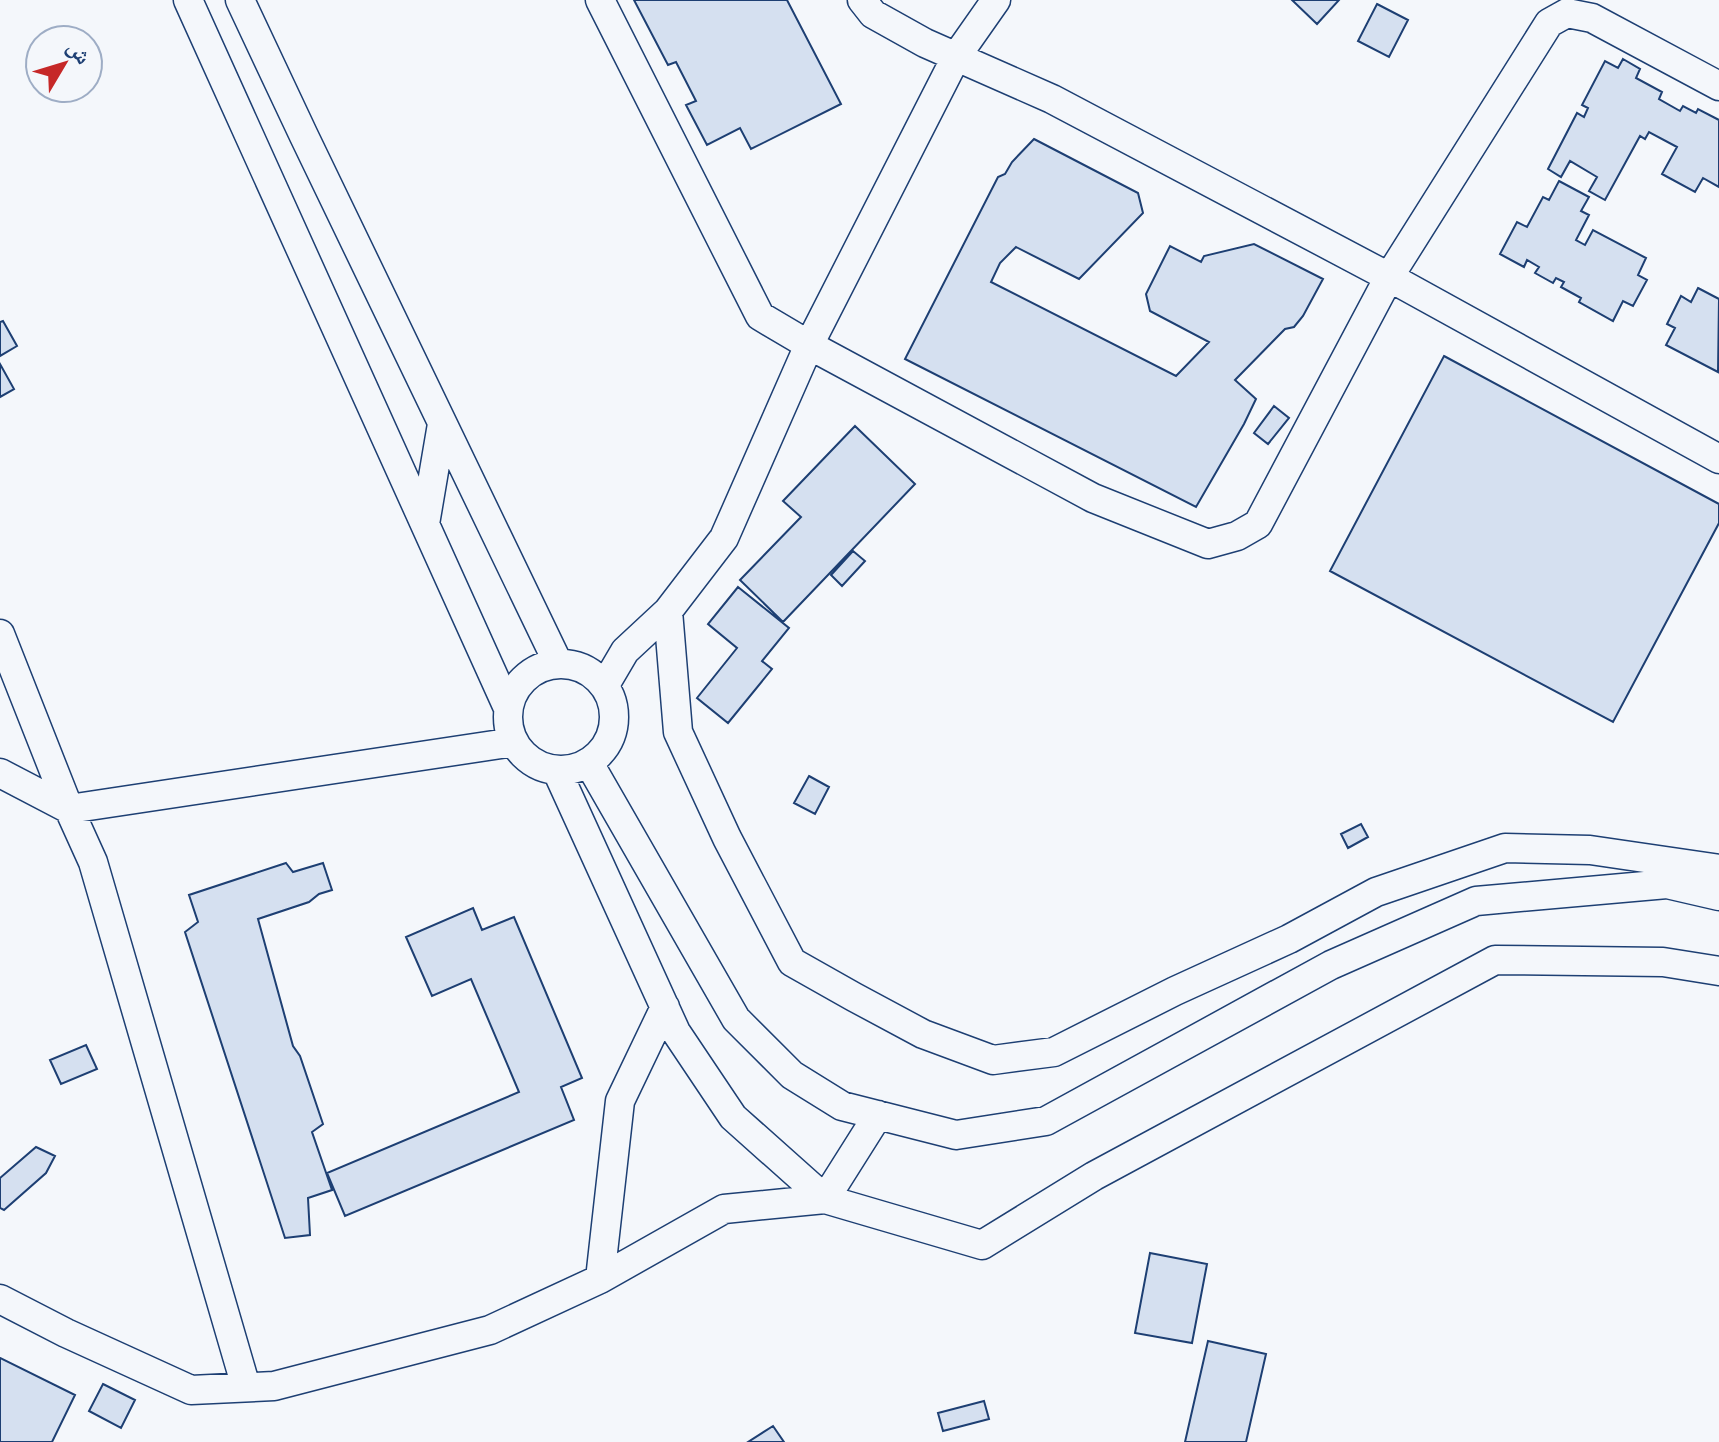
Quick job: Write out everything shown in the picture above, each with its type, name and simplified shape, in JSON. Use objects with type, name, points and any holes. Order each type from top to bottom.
[{"type":"street","points":[[188,0],[508,708]]},
{"type":"street","points":[[240,0],[558,663]]},
{"type":"street","points":[[600,0],[760,316],[1093,498],[1208,544],[1237,536],[1258,524],[1389,277],[1549,23],[1567,13],[1592,18],[1719,86]]},
{"type":"street","points":[[862,0],[873,14],[925,43],[1052,99],[1389,277],[1719,459]]},
{"type":"street","points":[[605,685],[625,651],[668,611],[724,538],[809,345],[956,57],[996,0]]},
{"type":"street","points":[[425,524],[442,424]]},
{"type":"street","points":[[668,611],[678,732],[727,838],[792,962],[923,1034],[993,1060],[1054,1052],[1175,991],[1289,939],[1376,892],[1505,848],[1590,850],[1719,869]]},
{"type":"street","points":[[0,634],[93,862],[246,1387]]},
{"type":"street","points":[[558,663],[576,665],[592,673],[605,685],[613,701],[615,719],[612,737],[602,752],[589,763],[573,770],[557,771],[532,761],[514,742],[508,725],[508,708],[514,691],[526,677],[541,667],[558,663]]},
{"type":"street","points":[[0,773],[69,809],[514,742]]},
{"type":"street","points":[[589,763],[736,1019],[792,1075],[842,1106],[956,1135],[1046,1121],[1331,965],[1476,901],[1667,884],[1719,896]]},
{"type":"street","points":[[557,771],[676,1032],[733,1117],[825,1199]]},
{"type":"street","points":[[0,1299],[191,1390],[274,1386],[490,1330],[600,1279],[724,1209],[825,1199],[982,1245],[1094,1176],[1495,960],[1663,962],[1719,971]]},
{"type":"street","points":[[600,1279],[620,1101],[665,1007]]},
{"type":"street","points":[[825,1199],[878,1115]]},
{"type":"building","points":[[634,0],[787,0],[841,104],[751,149],[740,128],[707,145],[686,105],[696,101],[676,62],[668,65]]},
{"type":"building","points":[[1292,0],[1339,0],[1317,24]]},
{"type":"building","points":[[1377,4],[1408,20],[1389,57],[1358,41]]},
{"type":"building","points":[[1623,59],[1640,69],[1636,78],[1662,92],[1659,99],[1680,111],[1683,106],[1696,113],[1698,109],[1719,120],[1719,187],[1703,178],[1695,192],[1662,174],[1677,147],[1649,132],[1645,139],[1640,136],[1605,200],[1589,191],[1597,177],[1570,161],[1561,177],[1548,169],[1577,113],[1584,117],[1588,108],[1582,105],[1605,61],[1618,68]]},
{"type":"building","points":[[1034,139],[1138,193],[1143,213],[1079,279],[1016,247],[1000,263],[991,282],[1176,376],[1209,342],[1150,311],[1146,294],[1170,246],[1201,262],[1204,256],[1254,244],[1323,279],[1294,327],[1285,329],[1235,380],[1256,399],[1196,507],[905,359],[998,177],[1005,174]]},
{"type":"building","points":[[1559,181],[1589,197],[1581,211],[1589,215],[1576,240],[1585,245],[1593,230],[1646,258],[1638,275],[1647,280],[1633,306],[1623,301],[1613,321],[1579,302],[1581,298],[1561,287],[1564,282],[1556,278],[1553,283],[1535,273],[1539,267],[1527,260],[1524,267],[1500,254],[1517,222],[1527,227],[1543,197],[1549,200]]},
{"type":"building","points":[[1698,288],[1719,299],[1718,372],[1666,345],[1675,328],[1667,324],[1681,296],[1691,302]]},
{"type":"building","points":[[3,321],[17,346],[0,356],[0,322]]},
{"type":"building","points":[[1444,356],[1719,504],[1719,523],[1613,722],[1330,571]]},
{"type":"building","points":[[0,364],[14,389],[0,397]]},
{"type":"building","points":[[1274,406],[1289,418],[1268,444],[1254,433]]},
{"type":"building","points":[[855,426],[915,484],[783,622],[740,580],[801,517],[783,501]]},
{"type":"building","points":[[853,551],[865,561],[842,586],[831,575]]},
{"type":"building","points":[[738,587],[789,628],[762,661],[772,669],[728,723],[697,698],[737,648],[708,624]]},
{"type":"building","points":[[809,776],[829,787],[815,814],[794,803]]},
{"type":"building","points":[[1361,824],[1368,837],[1348,848],[1341,834]]},
{"type":"building","points":[[286,863],[293,872],[323,863],[332,890],[319,894],[309,902],[258,919],[293,1046],[300,1056],[323,1124],[312,1132],[332,1190],[308,1198],[310,1235],[285,1238],[185,932],[198,922],[189,895]]},
{"type":"building","points":[[473,908],[482,930],[514,917],[582,1078],[561,1087],[574,1120],[345,1216],[327,1173],[519,1092],[471,979],[432,996],[406,937]]},
{"type":"building","points":[[86,1045],[97,1069],[61,1084],[50,1060]]},
{"type":"building","points":[[36,1147],[55,1156],[46,1173],[4,1210],[0,1208],[0,1178]]},
{"type":"building","points":[[1150,1253],[1207,1264],[1192,1343],[1135,1333]]},
{"type":"building","points":[[1208,1341],[1266,1354],[1246,1442],[1185,1442]]},
{"type":"building","points":[[0,1358],[75,1395],[52,1442],[0,1442]]},
{"type":"building","points":[[103,1384],[135,1400],[121,1428],[89,1411]]},
{"type":"building","points":[[984,1401],[989,1419],[943,1431],[938,1413]]},
{"type":"building","points":[[773,1426],[784,1442],[748,1442]]}]
